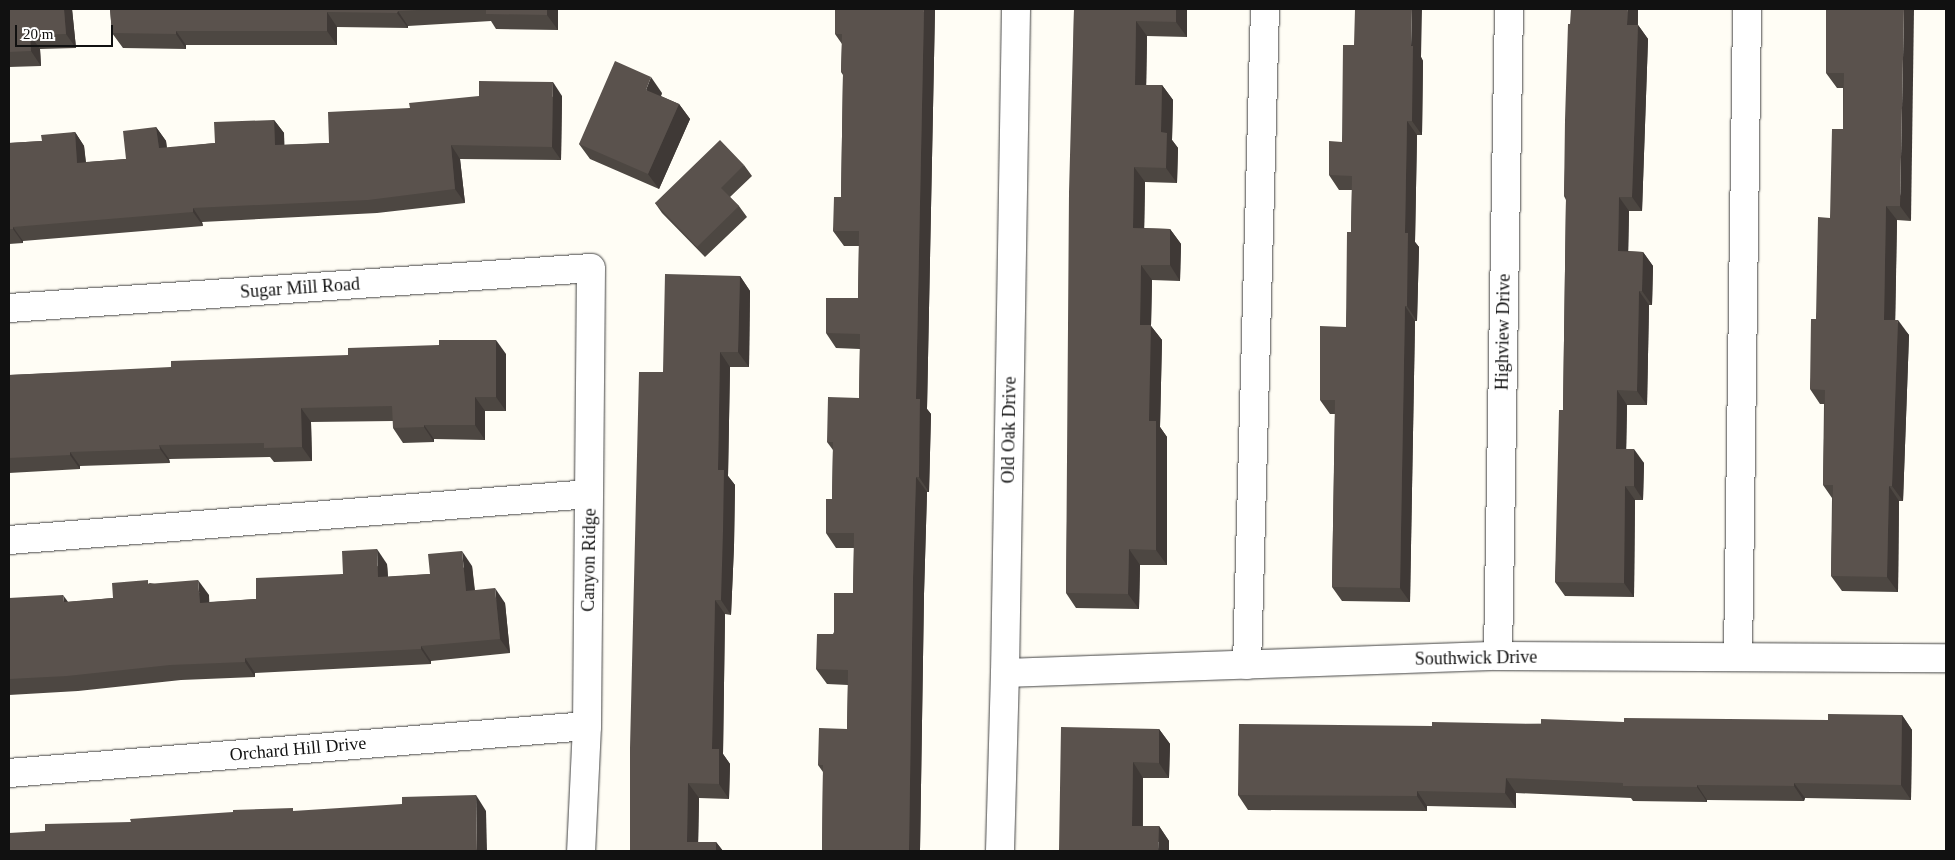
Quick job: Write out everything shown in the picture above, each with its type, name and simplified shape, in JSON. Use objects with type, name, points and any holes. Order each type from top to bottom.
[{"type":"street","name":"Old Oak Drive","points":[[1000,851],[1006,673],[1016,9]]},
{"type":"street","points":[[1247,665],[1265,9]]},
{"type":"street","name":"Highview Drive","points":[[1498,656],[1509,9]]},
{"type":"street","points":[[1738,657],[1747,9]]},
{"type":"street","name":"Sugar Mill Road","points":[[9,308],[591,268]]},
{"type":"street","name":"Canyon Ridge","points":[[582,851],[587,726],[591,268]]},
{"type":"street","points":[[9,540],[589,494]]},
{"type":"street","name":"Southwick Drive","points":[[1006,673],[1498,656],[1946,658]]},
{"type":"street","name":"Orchard Hill Drive","points":[[9,773],[587,726]]},
{"type":"building","points":[[9,9],[64,9],[66,34],[30,35],[31,51],[9,52]]},
{"type":"building","points":[[110,9],[440,9],[398,11],[397,13],[327,12],[327,31],[176,31],[176,34],[112,33]]},
{"type":"building","points":[[486,9],[547,9],[547,15],[486,14]]},
{"type":"building","points":[[835,9],[924,9],[916,399],[920,399],[919,477],[916,477],[913,579],[909,851],[822,851],[823,765],[818,765],[819,728],[847,729],[848,670],[816,669],[817,634],[834,634],[834,593],[853,593],[854,533],[826,533],[826,499],[832,499],[833,442],[827,442],[828,397],[859,398],[860,334],[826,333],[826,298],[858,298],[859,231],[833,231],[834,197],[841,197],[843,72],[841,72],[842,34],[835,34]]},
{"type":"building","points":[[1074,9],[1176,9],[1176,22],[1136,21],[1135,85],[1162,85],[1161,132],[1167,133],[1166,168],[1134,167],[1133,228],[1170,229],[1170,265],[1141,265],[1140,325],[1151,325],[1149,421],[1156,421],[1156,550],[1129,549],[1128,594],[1066,593],[1069,192]]},
{"type":"building","points":[[1355,9],[1412,9],[1412,121],[1407,121],[1405,233],[1408,233],[1407,306],[1405,306],[1400,588],[1332,587],[1335,400],[1320,400],[1320,326],[1346,327],[1347,232],[1351,232],[1352,176],[1329,175],[1329,141],[1342,142],[1343,45],[1354,45]]},
{"type":"building","points":[[1571,9],[1628,9],[1627,25],[1638,25],[1632,197],[1619,197],[1618,251],[1643,252],[1642,291],[1639,291],[1637,391],[1617,390],[1616,449],[1634,449],[1634,486],[1625,486],[1624,583],[1555,582],[1559,410],[1563,410],[1566,196],[1564,196],[1565,120],[1568,24],[1570,24]]},
{"type":"building","points":[[1826,9],[1904,9],[1900,206],[1886,206],[1884,320],[1898,320],[1892,486],[1889,486],[1887,577],[1831,576],[1833,485],[1823,485],[1825,390],[1810,389],[1811,319],[1816,319],[1818,217],[1830,218],[1832,129],[1843,129],[1844,73],[1826,73]]},
{"type":"building","points":[[615,61],[651,77],[646,90],[679,104],[648,174],[579,144]]},
{"type":"building","points":[[479,81],[553,82],[552,147],[451,145],[455,189],[368,200],[193,208],[193,212],[13,227],[13,229],[9,229],[9,143],[42,141],[41,135],[75,132],[77,163],[126,159],[123,131],[156,127],[159,148],[215,143],[214,122],[274,120],[275,145],[329,143],[328,112],[410,108],[409,103],[479,96]]},
{"type":"building","points":[[720,140],[744,165],[721,188],[739,206],[697,247],[655,203]]},
{"type":"building","points":[[665,274],[740,276],[738,352],[720,352],[718,470],[724,470],[723,531],[721,600],[715,600],[712,749],[719,749],[719,784],[688,783],[687,842],[716,842],[716,851],[630,851],[630,748],[639,372],[663,372]]},
{"type":"building","points":[[439,340],[496,340],[496,397],[475,397],[475,425],[424,425],[424,427],[393,428],[392,406],[301,408],[302,447],[264,448],[264,443],[159,445],[160,449],[70,452],[70,455],[9,458],[9,375],[171,367],[171,361],[348,355],[348,348],[439,345]]},
{"type":"building","points":[[377,549],[378,577],[430,574],[428,554],[462,551],[466,591],[495,588],[500,639],[421,646],[421,649],[245,658],[245,662],[170,665],[67,676],[9,679],[9,598],[63,595],[64,602],[113,598],[112,583],[148,580],[148,584],[198,580],[200,603],[256,599],[256,578],[343,574],[342,551]]},
{"type":"building","points":[[1828,714],[1902,715],[1901,785],[1794,783],[1794,786],[1623,786],[1623,783],[1506,778],[1505,793],[1417,791],[1417,796],[1238,795],[1239,724],[1432,726],[1432,722],[1541,724],[1541,719],[1624,722],[1624,718],[1828,720]]},
{"type":"building","points":[[1061,727],[1159,729],[1159,763],[1133,762],[1132,826],[1159,826],[1158,851],[1059,851]]},
{"type":"building","points":[[476,795],[477,851],[9,851],[9,833],[45,831],[45,824],[131,822],[130,819],[233,812],[233,810],[293,808],[293,811],[402,804],[402,797]]}]
